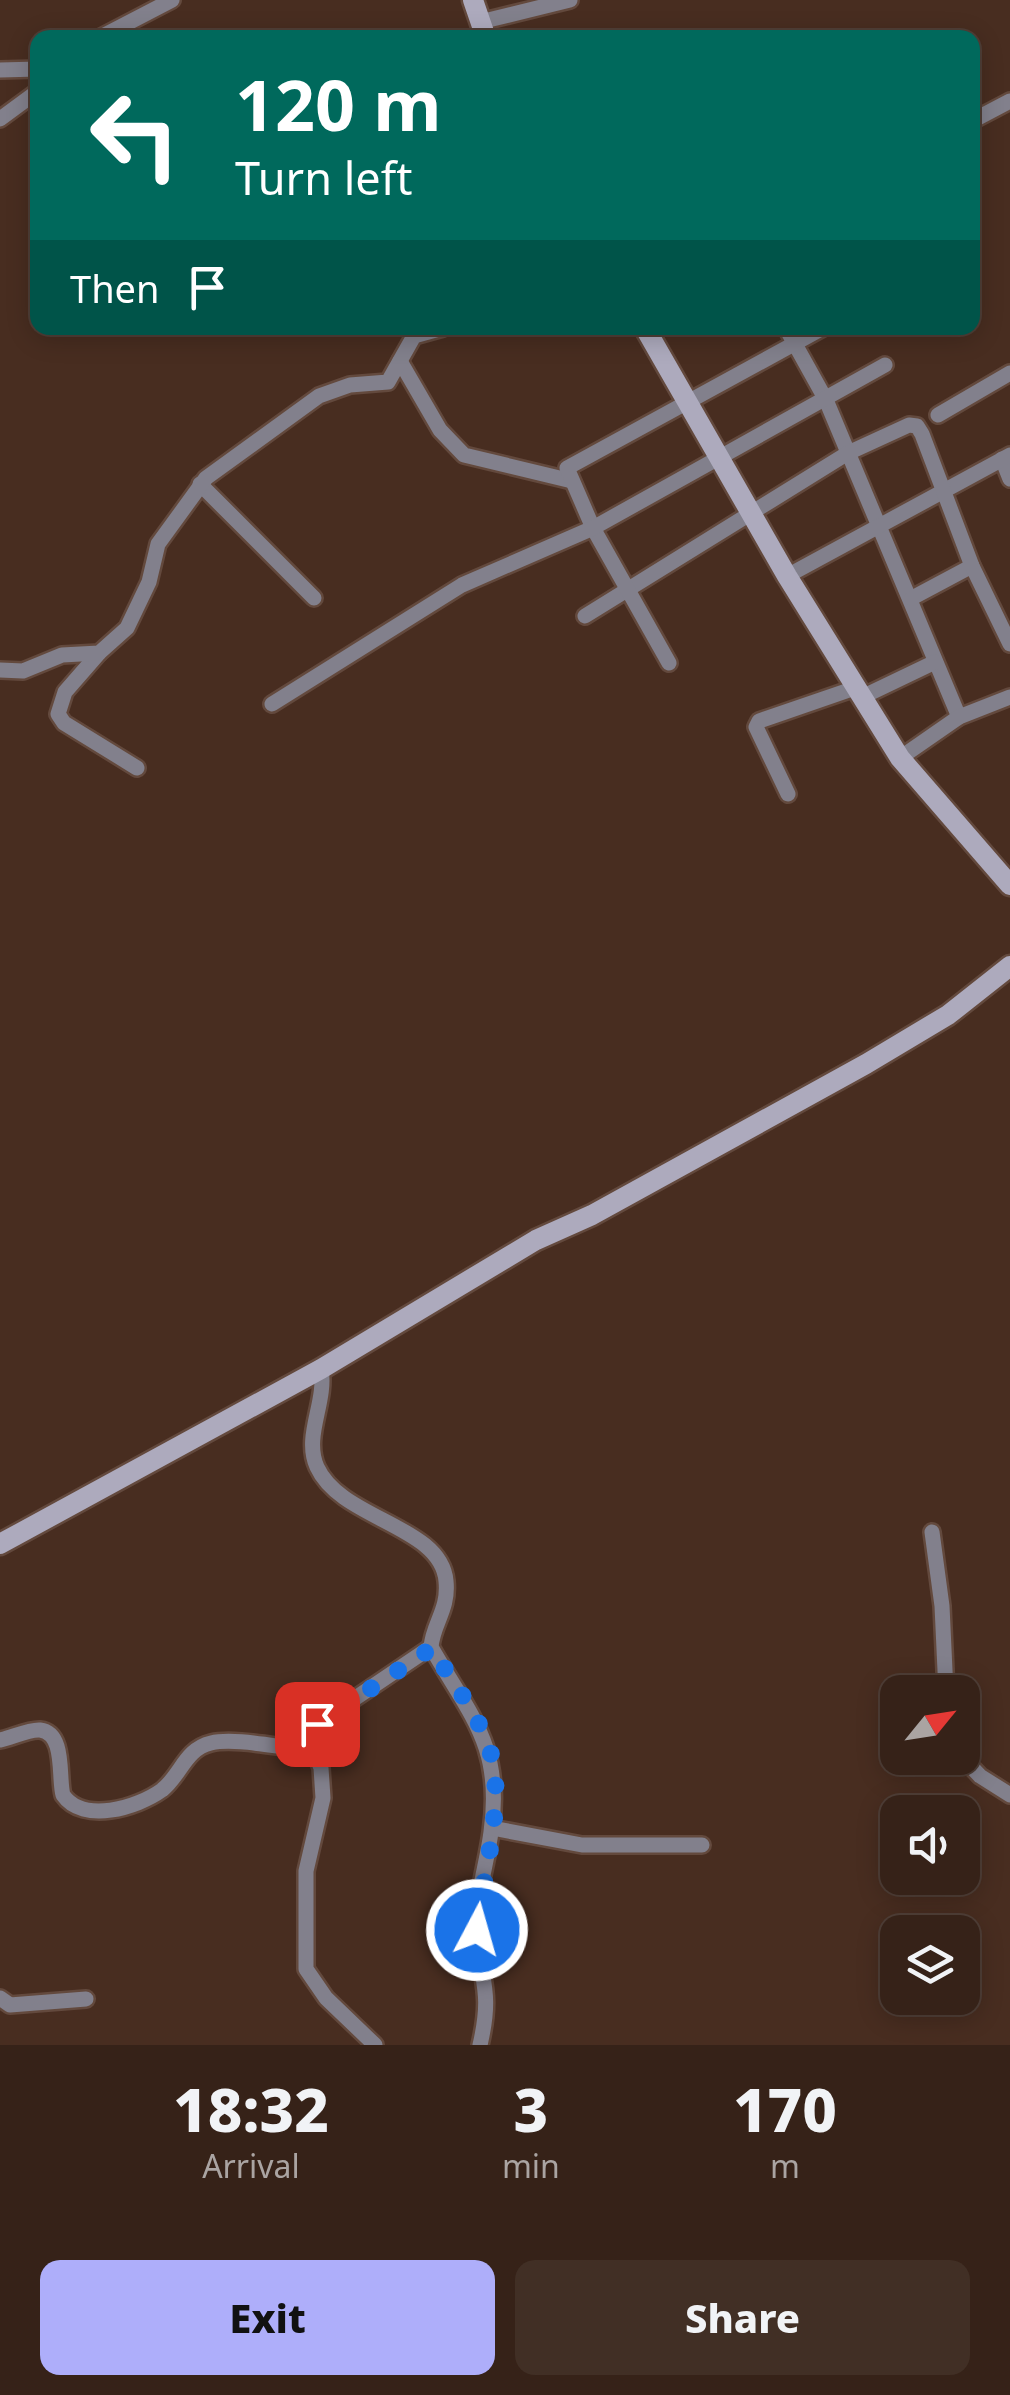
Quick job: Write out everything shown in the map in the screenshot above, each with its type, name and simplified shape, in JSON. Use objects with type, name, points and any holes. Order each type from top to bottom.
[{"type":"street","points":[[114,30],[172,0]]},
{"type":"street","points":[[473,0],[483,30],[570,0]]},
{"type":"street","points":[[0,70],[30,69]]},
{"type":"street","points":[[0,119],[30,97]]},
{"type":"street","points":[[980,117],[1010,101]]},
{"type":"street","points":[[137,768],[64,723],[58,714],[65,692],[127,628],[149,582],[158,544],[200,484],[304,405],[338,388],[388,382],[418,335]]},
{"type":"street","points":[[649,335],[786,576],[900,758],[1010,885]]},
{"type":"street","points":[[792,335],[826,400],[959,718]]},
{"type":"street","points":[[669,663],[593,528],[572,481],[569,464],[689,404],[810,335]]},
{"type":"street","points":[[400,362],[440,430],[464,455],[572,481]]},
{"type":"street","points":[[272,704],[462,586],[593,528],[885,365]]},
{"type":"street","points":[[938,415],[1010,373]]},
{"type":"street","points":[[585,616],[848,453],[909,426],[918,426],[972,566],[1009,637]]},
{"type":"street","points":[[786,576],[1006,457],[1010,479]]},
{"type":"street","points":[[200,484],[314,598]]},
{"type":"street","points":[[912,598],[972,566]]},
{"type":"street","points":[[0,670],[23,671],[62,656],[99,653]]},
{"type":"street","points":[[788,794],[756,728],[758,721],[859,692],[935,662]]},
{"type":"street","points":[[900,758],[959,718],[1010,697]]},
{"type":"street","points":[[0,1544],[321,1368],[536,1240],[592,1215],[866,1064],[948,1015],[1010,966]]},
{"type":"street","points":[[321,1368],[322,1407],[312,1440],[315,1463],[328,1488],[418,1539],[436,1556],[446,1575],[447,1605],[432,1648],[317,1724],[309,1739],[321,1768],[323,1798],[306,1871],[306,1969],[326,1998],[375,2045]]},
{"type":"street","points":[[932,1532],[942,1606],[945,1675]]},
{"type":"street","points":[[432,1648],[479,1724],[493,1760],[492,1828],[477,1930],[489,2001],[480,2045]]},
{"type":"street","points":[[0,1740],[39,1730],[46,1732],[60,1754],[63,1795],[80,1810],[99,1812],[161,1790],[195,1750],[212,1742],[312,1750]]},
{"type":"street","points":[[979,1775],[1010,1795]]},
{"type":"street","points":[[492,1828],[582,1845],[702,1845]]},
{"type":"street","points":[[0,1998],[10,2005],[86,1998]]},
{"type":"route","points":[[317,1724],[432,1648],[479,1724],[493,1760],[492,1828],[477,1930]]}]
